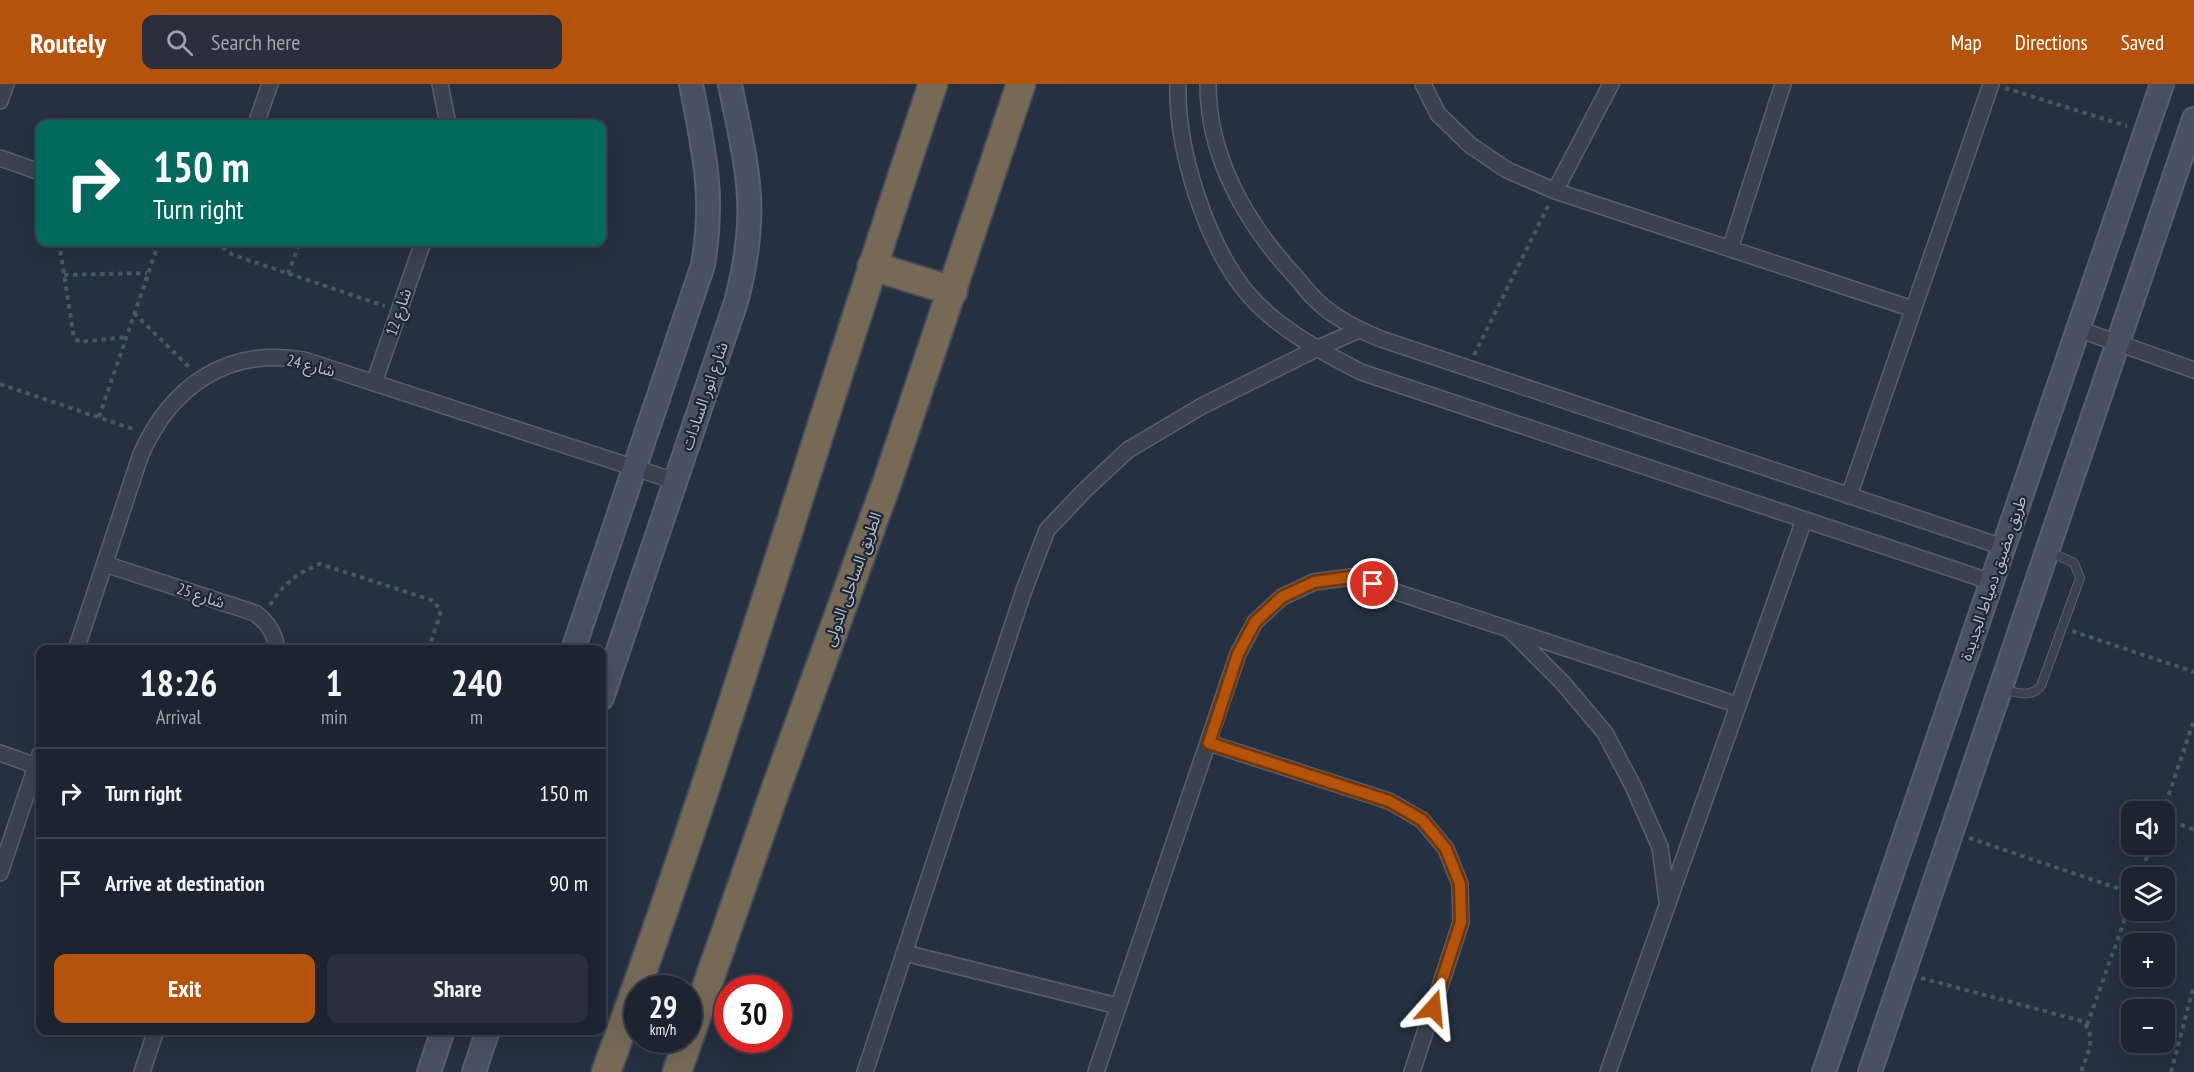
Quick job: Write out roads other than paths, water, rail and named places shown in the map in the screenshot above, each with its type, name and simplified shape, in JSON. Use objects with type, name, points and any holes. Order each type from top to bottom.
[{"type":"highway","points":[[606,1072],[693,826],[872,266],[933,84]]},
{"type":"highway","name":"الطريق الساحلى الدولى","points":[[677,1072],[953,291],[1021,84]]},
{"type":"highway","points":[[872,266],[953,291]]},
{"type":"street","points":[[0,101],[6,84]]},
{"type":"street","points":[[257,120],[270,84]]},
{"type":"street","points":[[441,84],[447,120]]},
{"type":"street","points":[[575,645],[697,288],[707,242],[708,172],[690,84]]},
{"type":"street","name":"شارع انور السادات","points":[[606,687],[736,302],[747,250],[748,189],[730,84]]},
{"type":"street","points":[[1178,84],[1185,157],[1202,211],[1227,262],[1248,294],[1281,324],[1316,349],[1361,372],[1992,582]]},
{"type":"street","points":[[1208,84],[1215,140],[1230,184],[1252,225],[1280,261],[1318,302],[1359,330],[1468,369],[2003,547]]},
{"type":"street","points":[[1423,84],[1438,114],[1470,146],[1507,170],[1555,191],[1913,309]]},
{"type":"street","points":[[1555,191],[1611,84]]},
{"type":"street","points":[[1730,249],[1783,84]]},
{"type":"street","name":"طريق مضيق دمياط الجديدة","points":[[1824,1072],[2162,84]]},
{"type":"street","points":[[1849,496],[1913,309],[1998,86]]},
{"type":"street","points":[[1870,1072],[2194,119]]},
{"type":"street","points":[[0,158],[36,171]]},
{"type":"street","name":"شارع 12","points":[[374,383],[422,246]]},
{"type":"street","points":[[2078,329],[2194,370]]},
{"type":"street","points":[[865,1072],[1024,590],[1047,530],[1128,450],[1202,406],[1359,330]]},
{"type":"street","name":"شارع 24","points":[[78,645],[141,454],[150,434],[177,398],[214,371],[243,360],[274,356],[304,360],[675,482]]},
{"type":"street","points":[[1608,1072],[1804,520]]},
{"type":"street","name":"شارع 25","points":[[105,564],[246,609],[264,620],[275,637],[276,645]]},
{"type":"street","points":[[1096,1072],[1238,654],[1255,622],[1282,597],[1314,582],[1351,577],[1738,705]]},
{"type":"street","points":[[1508,628],[1563,683],[1605,733],[1633,786],[1660,847],[1667,905]]},
{"type":"street","points":[[1209,743],[1389,801],[1422,820],[1446,849],[1460,884],[1461,922],[1412,1072]]},
{"type":"street","points":[[0,753],[36,760]]},
{"type":"street","points":[[0,873],[36,766]]},
{"type":"street","points":[[905,953],[1118,1006]]},
{"type":"street","points":[[142,1072],[154,1035]]},
{"type":"street","points":[[429,1072],[441,1035]]},
{"type":"street","points":[[474,1072],[486,1035]]},
{"type":"lane","points":[[2000,688],[2027,694],[2038,690],[2043,682],[2080,578],[2080,572],[2070,560],[2047,551]]}]
